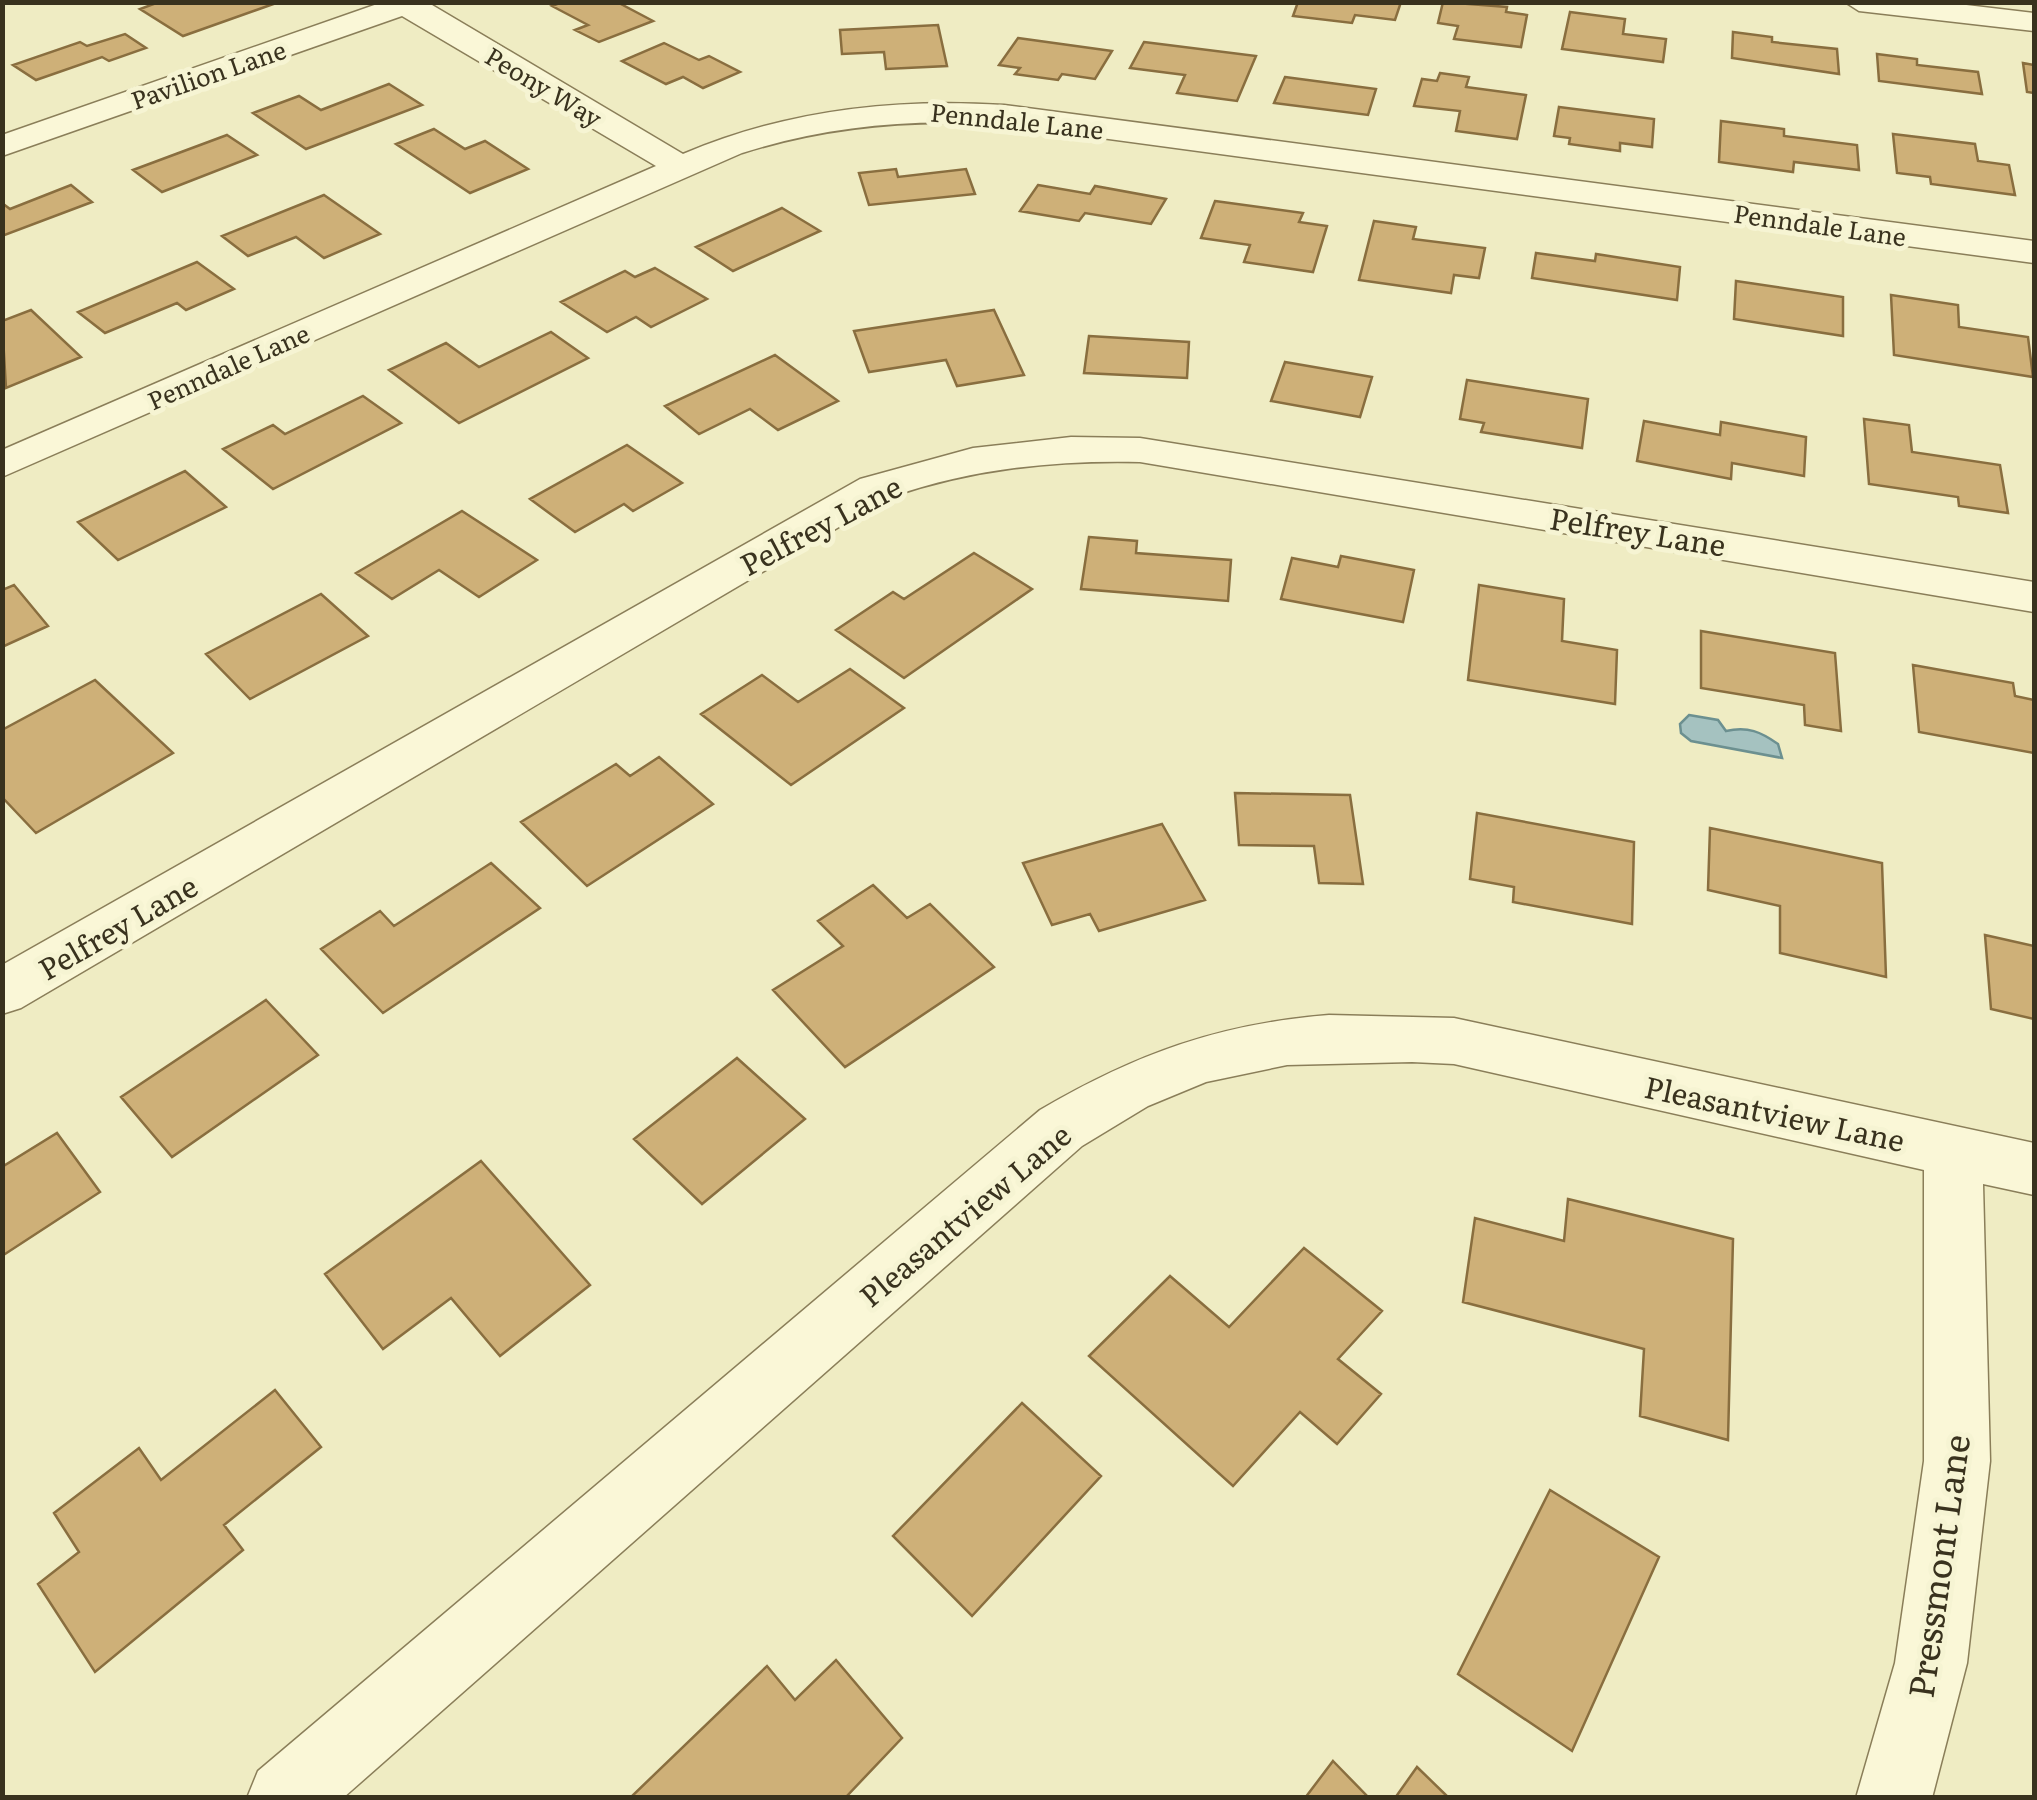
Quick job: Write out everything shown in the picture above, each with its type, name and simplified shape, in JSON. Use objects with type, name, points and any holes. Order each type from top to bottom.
[{"type":"street","points":[[1859,2],[2034,22]]},
{"type":"street","name":"Pavilion Lane","points":[[2,146],[409,4]]},
{"type":"street","name":"Peony Way","points":[[409,4],[682,168]]},
{"type":"street","name":"Penndale Lane","points":[[2,465],[682,168],[773,132],[866,113],[958,111],[2034,252]]},
{"type":"street","name":"Pelfrey Lane","points":[[2,992],[875,488],[980,456],[1086,447],[1140,450],[2034,597]]},
{"type":"street","name":"Pleasantview Lane","points":[[284,1798],[1061,1128],[1130,1088],[1184,1067],[1284,1041],[1368,1035],[1454,1041],[2034,1169]]},
{"type":"street","name":"Pressmont Lane","points":[[1894,1798],[1932,1663],[1957,1461],[1953,1151]]},
{"type":"water","points":[[1689,715],[1718,720],[1726,731],[1760,733],[1778,744],[1782,758],[1691,741],[1681,733],[1680,724]]},
{"type":"building","points":[[159,2],[279,2],[183,36],[140,9]]},
{"type":"building","points":[[562,2],[617,2],[653,21],[599,42],[575,30],[588,25],[552,6]]},
{"type":"building","points":[[1298,2],[1401,2],[1395,20],[1355,15],[1352,23],[1293,16]]},
{"type":"building","points":[[1443,2],[1507,7],[1506,12],[1527,15],[1521,47],[1454,39],[1458,26],[1438,23]]},
{"type":"building","points":[[1570,12],[1625,19],[1623,34],[1666,39],[1663,62],[1562,49]]},
{"type":"building","points":[[938,25],[947,66],[886,69],[884,52],[842,54],[840,30]]},
{"type":"building","points":[[1733,32],[1772,37],[1772,42],[1837,49],[1839,74],[1732,58]]},
{"type":"building","points":[[125,34],[146,48],[109,61],[102,57],[36,80],[13,65],[80,42],[87,46]]},
{"type":"building","points":[[1018,38],[1112,51],[1095,79],[1062,74],[1058,80],[1015,74],[1020,68],[999,65]]},
{"type":"building","points":[[1144,42],[1256,56],[1237,101],[1177,93],[1185,75],[1130,68]]},
{"type":"building","points":[[664,43],[699,60],[709,56],[740,72],[703,88],[683,77],[666,84],[622,61]]},
{"type":"building","points":[[1877,54],[1917,59],[1917,65],[1978,72],[1982,94],[1879,81]]},
{"type":"building","points":[[2023,63],[2034,65],[2034,93],[2027,92]]},
{"type":"building","points":[[1440,73],[1469,77],[1466,87],[1526,95],[1517,139],[1456,131],[1460,111],[1414,106],[1422,79],[1437,81]]},
{"type":"building","points":[[1285,77],[1376,89],[1368,115],[1274,103]]},
{"type":"building","points":[[389,84],[422,105],[306,149],[253,113],[299,96],[321,110]]},
{"type":"building","points":[[1559,107],[1654,119],[1652,147],[1620,143],[1620,151],[1569,144],[1570,138],[1554,136]]},
{"type":"building","points":[[1721,121],[1784,129],[1784,136],[1857,145],[1859,170],[1794,162],[1793,172],[1719,162]]},
{"type":"building","points":[[434,129],[465,149],[485,141],[528,169],[470,193],[396,144]]},
{"type":"building","points":[[1893,134],[1975,144],[1978,161],[2009,165],[2015,195],[1931,184],[1930,177],[1897,173]]},
{"type":"building","points":[[227,135],[257,155],[162,192],[133,170]]},
{"type":"building","points":[[896,169],[898,177],[966,169],[975,194],[869,205],[859,173]]},
{"type":"building","points":[[71,185],[92,202],[2,236],[2,203],[10,209]]},
{"type":"building","points":[[1038,185],[1090,194],[1095,186],[1166,199],[1151,224],[1085,213],[1079,221],[1020,211]]},
{"type":"building","points":[[324,195],[380,234],[324,258],[296,237],[248,256],[222,236]]},
{"type":"building","points":[[1215,201],[1303,213],[1299,222],[1327,226],[1313,272],[1244,262],[1250,245],[1201,238]]},
{"type":"building","points":[[782,208],[820,231],[733,271],[696,247]]},
{"type":"building","points":[[1374,221],[1416,227],[1413,239],[1485,248],[1479,278],[1454,275],[1451,293],[1359,280]]},
{"type":"building","points":[[1536,253],[1595,261],[1596,254],[1680,267],[1677,300],[1532,278]]},
{"type":"building","points":[[197,262],[234,289],[186,310],[177,303],[105,333],[78,312]]},
{"type":"building","points":[[655,268],[707,299],[651,327],[636,317],[607,332],[561,302],[625,271],[635,277]]},
{"type":"building","points":[[1736,281],[1843,297],[1843,336],[1734,319]]},
{"type":"building","points":[[1891,295],[1958,305],[1959,327],[2028,337],[2033,377],[1894,355]]},
{"type":"building","points":[[31,310],[81,357],[6,388],[2,321]]},
{"type":"building","points":[[994,310],[1024,375],[957,386],[946,360],[869,372],[854,331]]},
{"type":"building","points":[[551,332],[588,358],[459,423],[389,370],[446,343],[479,367]]},
{"type":"building","points":[[1089,336],[1189,342],[1187,378],[1084,373]]},
{"type":"building","points":[[775,355],[838,401],[778,430],[750,409],[699,434],[665,406]]},
{"type":"building","points":[[1285,362],[1372,377],[1360,417],[1271,401]]},
{"type":"building","points":[[1467,380],[1588,399],[1582,448],[1481,432],[1484,423],[1460,419]]},
{"type":"building","points":[[363,396],[401,423],[273,489],[223,449],[273,425],[285,434]]},
{"type":"building","points":[[1864,419],[1909,425],[1912,452],[2000,465],[2008,513],[1959,506],[1958,497],[1869,484]]},
{"type":"building","points":[[1644,421],[1720,435],[1721,422],[1806,437],[1804,476],[1732,463],[1731,479],[1637,461]]},
{"type":"building","points":[[627,445],[682,483],[633,511],[624,504],[575,532],[530,499]]},
{"type":"building","points":[[185,471],[226,507],[118,560],[78,522]]},
{"type":"building","points":[[462,511],[537,560],[479,597],[439,570],[392,599],[356,573]]},
{"type":"building","points":[[1089,537],[1137,541],[1136,553],[1231,560],[1228,601],[1081,589]]},
{"type":"building","points":[[974,553],[1032,589],[904,678],[836,630],[893,592],[904,599]]},
{"type":"building","points":[[1341,556],[1414,570],[1403,622],[1281,599],[1292,558],[1338,567]]},
{"type":"building","points":[[14,585],[48,626],[2,647],[2,590]]},
{"type":"building","points":[[1479,585],[1564,599],[1562,641],[1617,650],[1615,704],[1468,680]]},
{"type":"building","points":[[321,594],[368,636],[250,699],[206,654]]},
{"type":"building","points":[[1701,631],[1835,653],[1841,731],[1805,725],[1804,705],[1701,688]]},
{"type":"building","points":[[1913,665],[2013,683],[2015,696],[2034,700],[2034,753],[1919,732]]},
{"type":"building","points":[[850,669],[904,708],[791,785],[701,714],[762,675],[798,702]]},
{"type":"building","points":[[95,680],[173,753],[36,833],[2,797],[2,730]]},
{"type":"building","points":[[659,757],[713,804],[587,886],[521,822],[616,764],[630,776]]},
{"type":"building","points":[[1235,793],[1350,795],[1363,884],[1319,883],[1314,846],[1239,845]]},
{"type":"building","points":[[1477,813],[1634,842],[1632,924],[1513,902],[1514,887],[1470,879]]},
{"type":"building","points":[[1162,824],[1205,900],[1099,931],[1090,914],[1052,925],[1023,863]]},
{"type":"building","points":[[1710,828],[1882,863],[1886,977],[1780,953],[1780,906],[1708,890]]},
{"type":"building","points":[[491,863],[540,908],[383,1013],[321,949],[380,911],[394,926]]},
{"type":"building","points":[[873,885],[907,918],[930,904],[994,967],[845,1067],[773,990],[843,946],[818,921]]},
{"type":"building","points":[[1985,935],[2034,946],[2034,1019],[1991,1009]]},
{"type":"building","points":[[266,1000],[318,1055],[172,1157],[121,1097]]},
{"type":"building","points":[[737,1058],[805,1119],[702,1204],[634,1139]]},
{"type":"building","points":[[57,1133],[100,1192],[2,1256],[2,1167]]},
{"type":"building","points":[[481,1161],[590,1285],[500,1356],[451,1298],[383,1349],[325,1274]]},
{"type":"building","points":[[1568,1199],[1733,1239],[1728,1440],[1640,1416],[1644,1349],[1463,1302],[1475,1218],[1564,1241]]},
{"type":"building","points":[[1304,1248],[1382,1311],[1338,1359],[1381,1394],[1337,1444],[1300,1412],[1233,1486],[1089,1356],[1170,1276],[1229,1327]]},
{"type":"building","points":[[275,1390],[321,1447],[224,1525],[243,1550],[95,1672],[38,1584],[79,1552],[54,1513],[139,1448],[161,1480]]},
{"type":"building","points":[[1022,1403],[1101,1476],[972,1616],[893,1536]]},
{"type":"building","points":[[1550,1490],[1659,1557],[1572,1751],[1458,1674]]},
{"type":"building","points":[[836,1660],[902,1738],[845,1798],[630,1798],[767,1666],[795,1700]]},
{"type":"building","points":[[1333,1761],[1369,1798],[1305,1798]]},
{"type":"building","points":[[1417,1767],[1449,1798],[1395,1798]]}]
